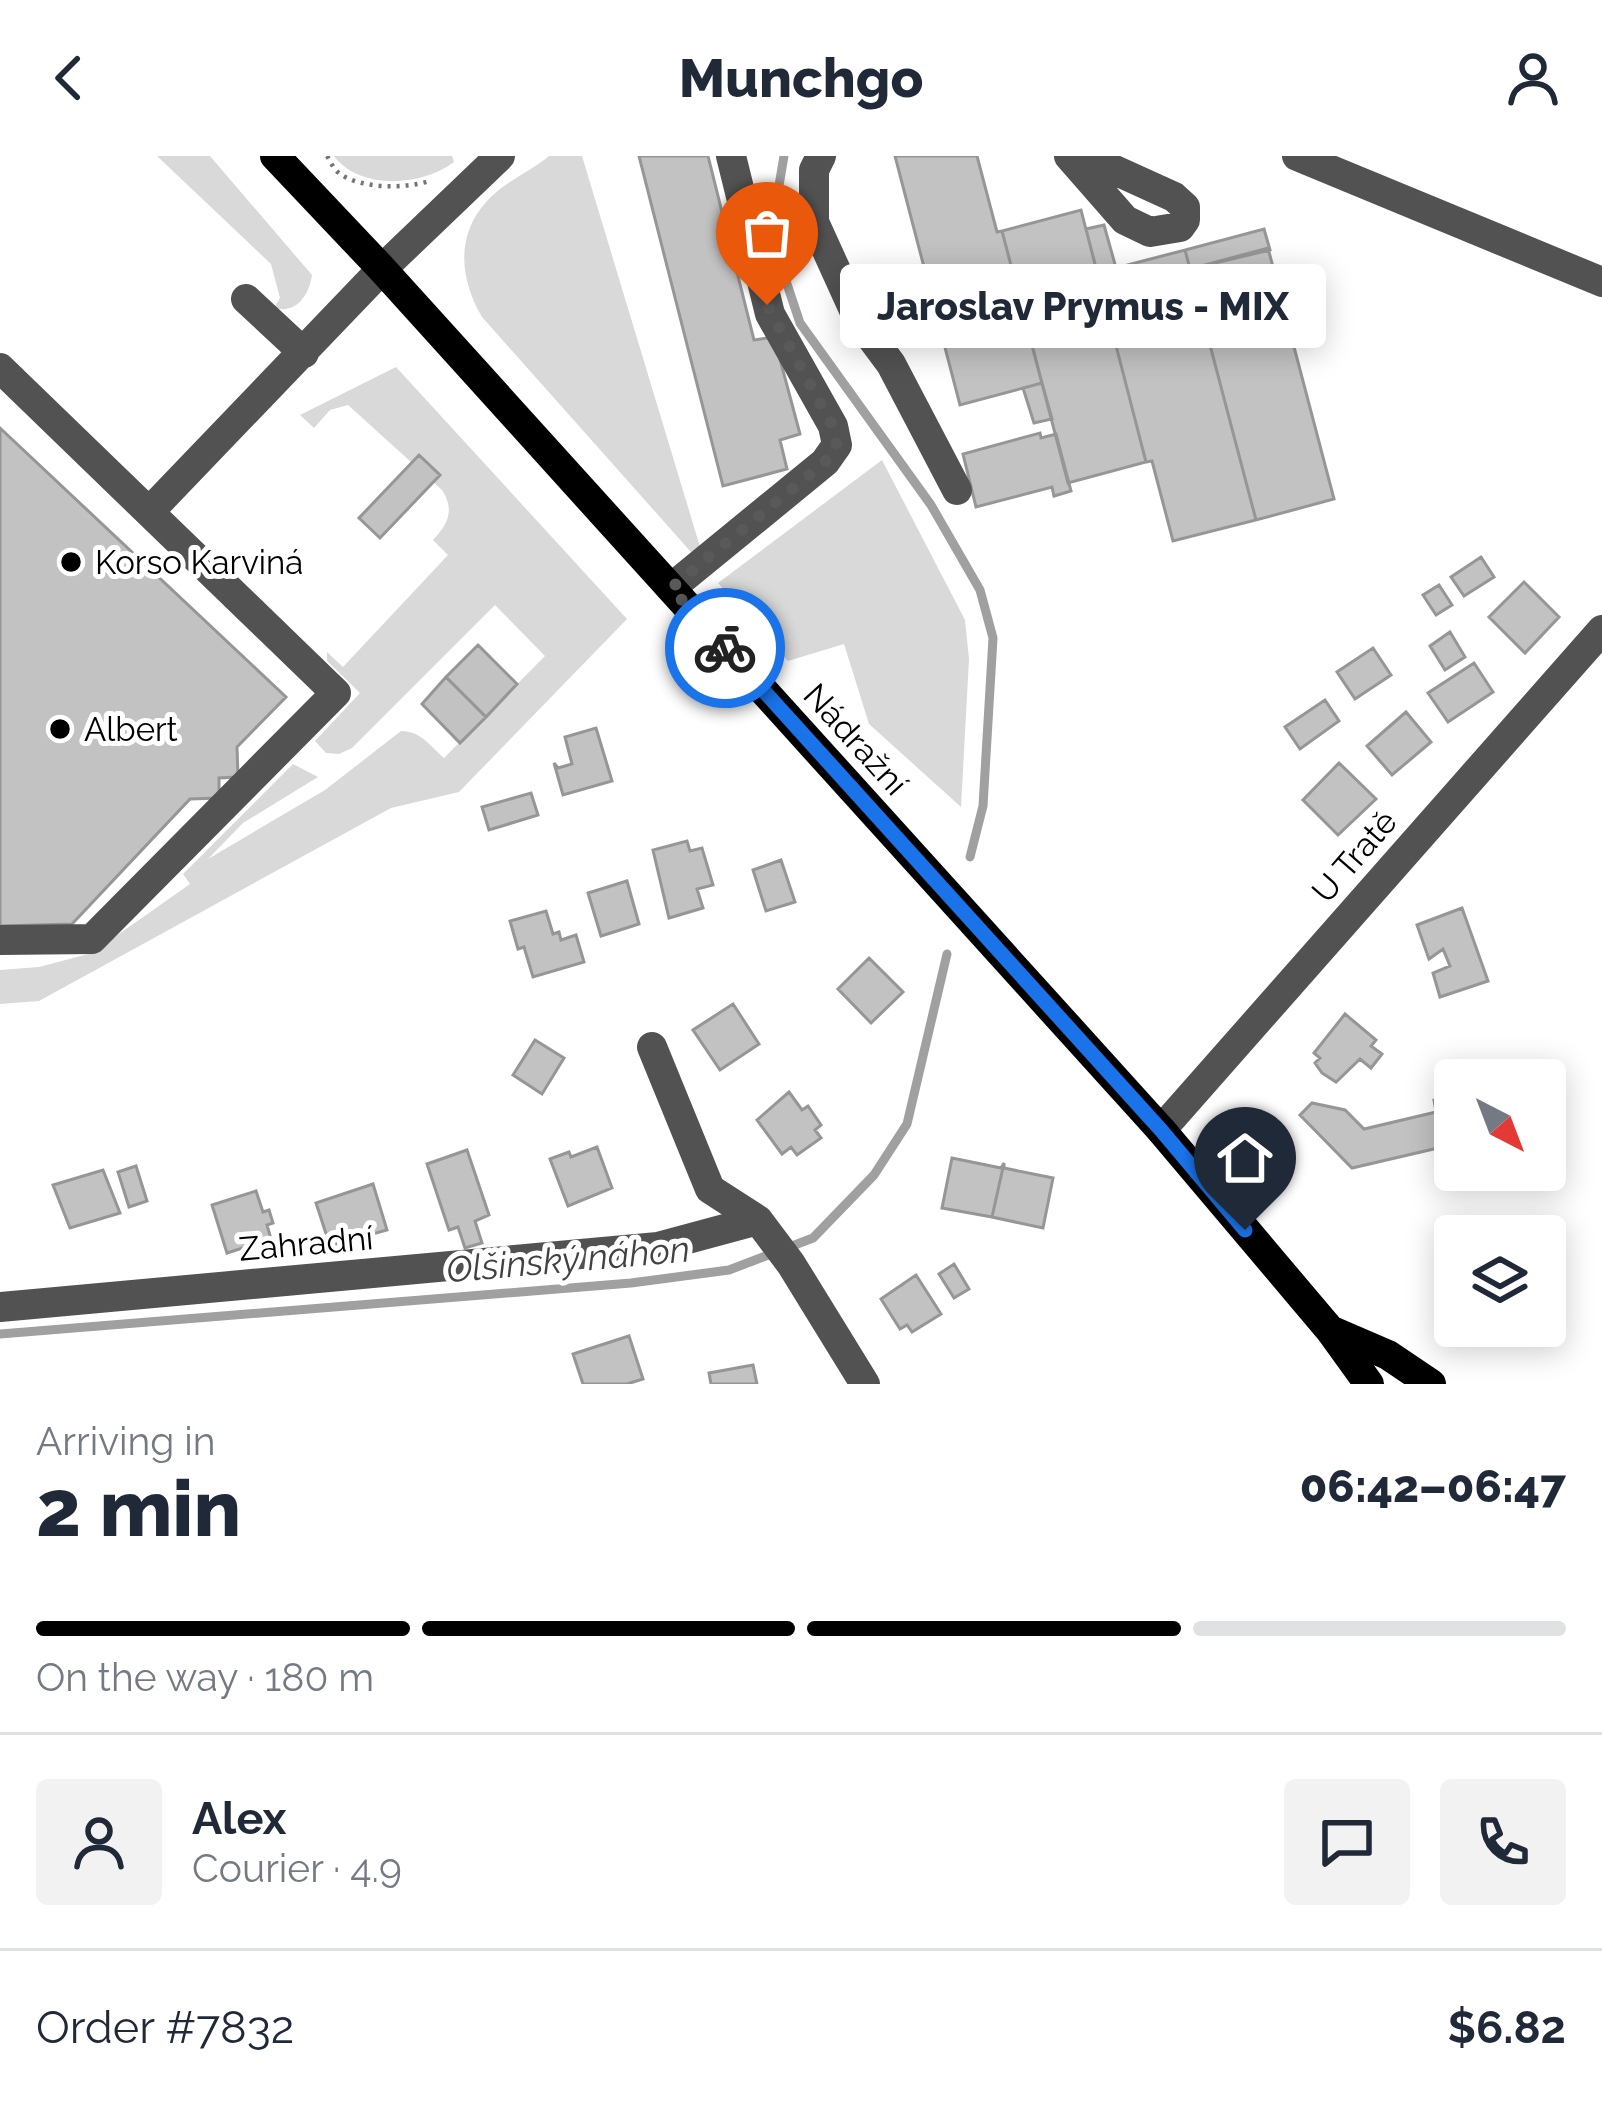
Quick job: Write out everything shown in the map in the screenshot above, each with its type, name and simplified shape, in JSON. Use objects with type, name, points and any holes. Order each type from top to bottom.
[{"type":"main road","name":"Nádražní","points":[[275,156],[1161,1130],[1330,1330],[1369,1384]]},
{"type":"main road","points":[[1330,1330],[1388,1355],[1431,1384]]},
{"type":"street","points":[[149,512],[382,269],[500,156]]},
{"type":"street","points":[[671,588],[825,462],[837,445],[832,425],[770,314],[730,156]]},
{"type":"street","points":[[821,156],[814,170],[814,222],[859,321],[891,364],[957,490]]},
{"type":"street","points":[[1070,156],[1126,220],[1150,232],[1180,226],[1185,220],[1185,207],[1174,197],[1084,156]]},
{"type":"street","points":[[1297,156],[1602,282]]},
{"type":"street","points":[[246,299],[304,352]]},
{"type":"street","points":[[0,368],[336,693],[92,939],[0,940]]},
{"type":"street","name":"U Tratě","points":[[1161,1130],[1602,630]]},
{"type":"street","points":[[652,1047],[710,1189],[774,1241],[865,1384]]},
{"type":"street","name":"Zahradní","points":[[0,1307],[658,1246],[774,1241]]},
{"type":"path","points":[[327,156],[340,174],[378,185],[431,180]]},
{"type":"shaded area","points":[[157,156],[210,156],[312,275],[300,301],[289,308],[274,308],[280,298],[271,264]]},
{"type":"shaded area","points":[[334,156],[452,156],[454,162],[426,176],[392,181],[359,175]]},
{"type":"shaded area","points":[[549,156],[582,156],[707,570],[482,317],[469,288],[464,258],[477,214],[501,188]]},
{"type":"shaded area","points":[[396,367],[627,619],[459,792],[391,808],[39,1001],[0,1004],[0,970],[39,967],[92,953],[190,884],[183,874],[293,764],[318,777],[243,823],[208,859],[325,790],[401,731],[420,736],[444,758],[545,656],[495,605],[352,748],[326,753],[315,741],[360,693],[327,661],[327,652],[343,667],[448,555],[433,540],[448,516],[442,490],[348,405],[330,410],[314,428],[300,415]]},
{"type":"shaded area","points":[[882,460],[965,620],[969,659],[961,807],[869,724],[844,644],[788,661],[718,583]]},
{"type":"building","points":[[639,156],[708,156],[754,340],[774,337],[800,434],[780,440],[787,469],[723,486]]},
{"type":"building","points":[[895,156],[977,156],[1042,383],[960,405]]},
{"type":"building","points":[[1081,210],[1146,462],[1068,483],[1002,231]]},
{"type":"building","points":[[1104,225],[1116,268],[1185,250],[1190,269],[1102,291],[1086,229]]},
{"type":"building","points":[[1264,229],[1270,250],[1190,269],[1185,250]]},
{"type":"building","points":[[1268,248],[1334,499],[1256,520],[1190,269]]},
{"type":"building","points":[[1190,269],[1256,520],[1173,541],[1152,461],[1146,462],[1102,291]]},
{"type":"building","points":[[1042,383],[1052,419],[1034,423],[1023,388]]},
{"type":"building","name":"Korso Karviná","points":[[0,428],[286,697],[237,747],[238,777],[219,778],[219,798],[190,799],[72,924],[0,926]]},
{"type":"building","points":[[1040,433],[1041,438],[1056,434],[1071,491],[1054,496],[1052,487],[976,507],[963,454]]},
{"type":"building","points":[[419,455],[440,475],[380,538],[359,518]]},
{"type":"building","points":[[1481,557],[1494,577],[1464,596],[1451,577]]},
{"type":"building","points":[[1524,582],[1559,617],[1525,653],[1489,617]]},
{"type":"building","points":[[1439,585],[1452,605],[1436,615],[1423,595]]},
{"type":"building","points":[[1450,632],[1465,657],[1445,670],[1430,646]]},
{"type":"building","points":[[478,645],[517,684],[486,717],[446,677]]},
{"type":"building","points":[[1373,648],[1391,675],[1355,699],[1337,672]]},
{"type":"building","points":[[1474,663],[1493,692],[1448,722],[1428,693]]},
{"type":"building","points":[[446,677],[486,717],[460,743],[422,704]]},
{"type":"building","points":[[1325,700],[1339,721],[1300,749],[1285,727]]},
{"type":"building","points":[[1406,712],[1431,742],[1392,775],[1367,746]]},
{"type":"building","points":[[596,728],[612,781],[563,795],[554,763],[558,768],[572,764],[565,737]]},
{"type":"building","points":[[1339,763],[1376,799],[1338,835],[1303,800]]},
{"type":"building","points":[[531,793],[538,815],[489,830],[482,807]]},
{"type":"building","points":[[687,841],[690,851],[702,848],[713,885],[697,889],[703,908],[669,918],[653,850]]},
{"type":"building","points":[[781,860],[795,902],[766,911],[753,870]]},
{"type":"building","points":[[627,881],[639,924],[601,936],[588,893]]},
{"type":"building","points":[[1462,908],[1488,981],[1440,997],[1433,973],[1450,966],[1443,949],[1429,959],[1417,925]]},
{"type":"building","points":[[546,911],[553,934],[559,932],[561,940],[576,935],[584,962],[533,977],[510,921]]},
{"type":"building","points":[[869,958],[903,992],[871,1023],[838,989]]},
{"type":"building","points":[[733,1004],[759,1044],[720,1070],[693,1030]]},
{"type":"building","points":[[1345,1014],[1376,1040],[1371,1046],[1382,1054],[1371,1068],[1360,1059],[1336,1082],[1322,1073],[1315,1063],[1320,1058],[1314,1053]]},
{"type":"building","points":[[535,1040],[564,1058],[542,1094],[513,1075]]},
{"type":"building","points":[[789,1092],[802,1110],[808,1106],[821,1125],[815,1130],[821,1138],[797,1155],[791,1147],[782,1154],[757,1120]]},
{"type":"building","points":[[1312,1103],[1345,1110],[1364,1129],[1434,1112],[1434,1149],[1352,1168],[1300,1115]]},
{"type":"building","points":[[597,1147],[612,1188],[568,1206],[550,1159]]},
{"type":"building","points":[[467,1150],[489,1215],[475,1221],[482,1243],[465,1248],[458,1227],[449,1230],[427,1164]]},
{"type":"building","points":[[952,1158],[1001,1168],[1004,1163],[992,1217],[942,1208]]},
{"type":"building","points":[[1004,1163],[1004,1168],[1053,1178],[1043,1228],[992,1217]]},
{"type":"building","points":[[136,1166],[147,1201],[129,1207],[118,1172]]},
{"type":"building","points":[[103,1170],[120,1213],[70,1228],[53,1185]]},
{"type":"building","points":[[373,1184],[387,1230],[330,1246],[316,1203]]},
{"type":"building","points":[[256,1191],[263,1212],[269,1210],[271,1239],[227,1253],[212,1205]]},
{"type":"building","points":[[954,1264],[969,1289],[954,1298],[939,1274]]},
{"type":"building","points":[[916,1275],[941,1314],[912,1332],[907,1325],[900,1329],[881,1299]]},
{"type":"building","points":[[629,1336],[643,1379],[627,1384],[583,1384],[573,1354]]},
{"type":"building","points":[[753,1365],[757,1384],[711,1384],[709,1373]]},
{"type":"waterway","name":"Olšinský náhon","points":[[784,156],[776,203],[783,272],[800,323],[931,505],[980,590],[993,638],[983,806],[970,857]]},
{"type":"waterway","name":"Olšinský náhon","points":[[0,1334],[631,1283],[729,1270],[813,1238],[874,1175],[907,1124],[947,954]]},
{"type":"way so far","points":[[725,648],[671,588],[825,462],[837,445],[832,425],[767,305]]},
{"type":"place","name":"Jaroslav Prymus - MIX","points":[[767,305]]},
{"type":"place","name":"Korso Karviná","points":[[71,562]]},
{"type":"place","name":"Albert","points":[[60,729]]},
{"type":"route","points":[[725,648],[1161,1130],[1245,1230]]}]
